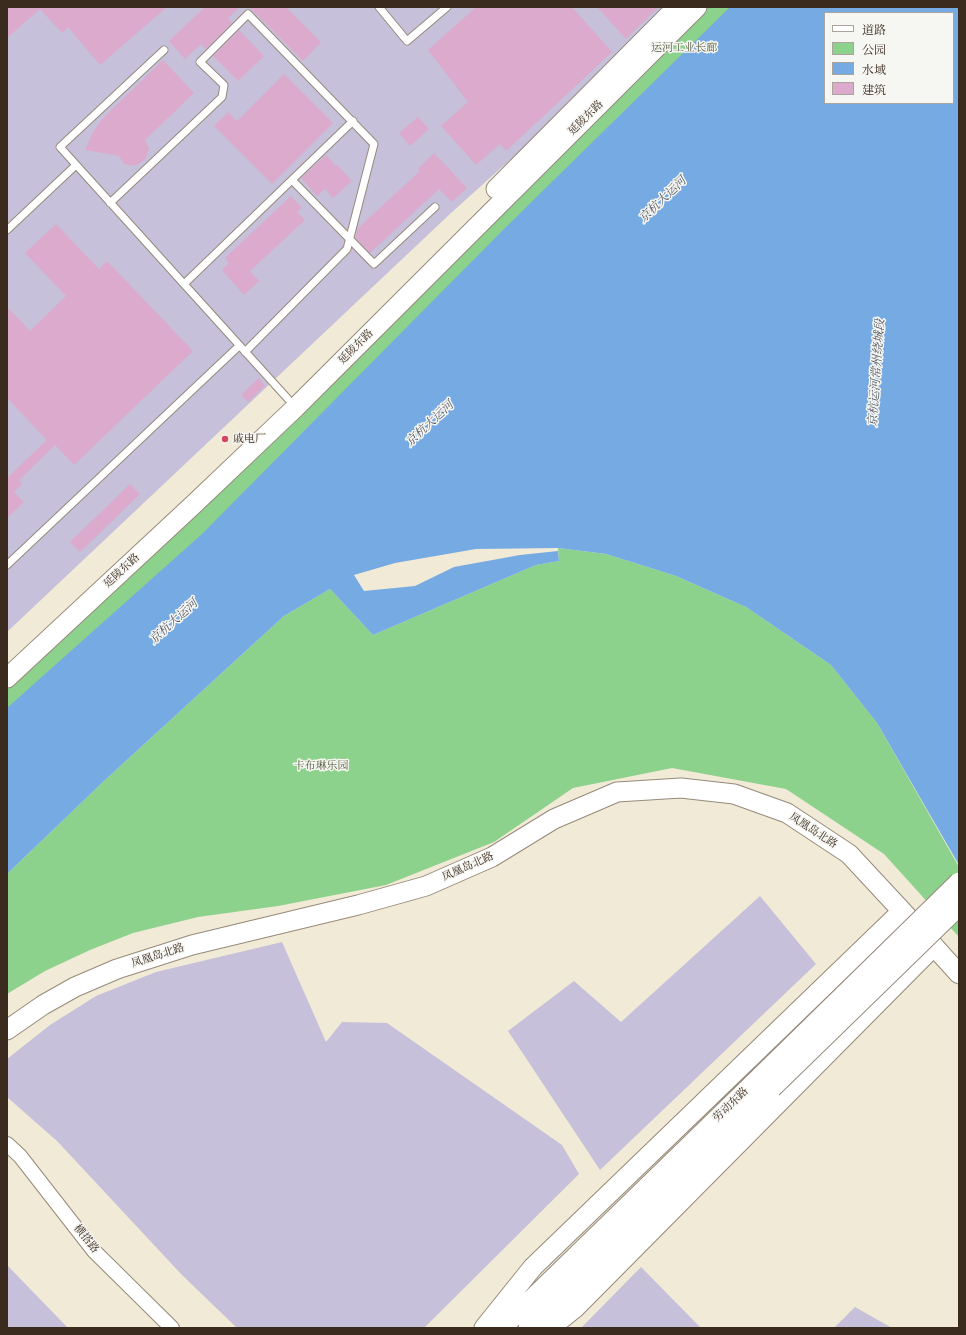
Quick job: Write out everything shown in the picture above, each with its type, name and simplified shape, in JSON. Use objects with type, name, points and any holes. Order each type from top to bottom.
[{"type":"main road","name":"延陵东路","points":[[7,662],[188,495],[288,399],[677,7]]},
{"type":"main road","name":"延陵东路","points":[[7,678],[295,408],[697,7]]},
{"type":"main road","name":"凤凰岛北路","points":[[7,1030],[43,1005],[75,987],[117,969],[192,945],[358,905],[426,886],[492,857],[554,819],[617,792],[681,788],[734,794],[787,813],[849,854],[959,974]]},
{"type":"main road","name":"劳动东路","points":[[528,1328],[959,882]]},
{"type":"main road","name":"劳动东路","points":[[502,1328],[959,906]]},
{"type":"main road","points":[[484,1328],[533,1267],[902,911]]},
{"type":"main road","points":[[550,1328],[575,1308],[934,946]]},
{"type":"street","name":"横搭路","points":[[7,1144],[20,1156],[94,1251],[172,1328]]},
{"type":"lane","points":[[379,7],[407,41],[447,7]]},
{"type":"lane","points":[[110,203],[222,97],[224,85],[200,62],[248,14],[374,144],[347,249],[245,352]]},
{"type":"lane","points":[[164,50],[60,147],[288,399]]},
{"type":"lane","points":[[184,284],[353,121]]},
{"type":"lane","points":[[7,230],[76,165]]},
{"type":"lane","points":[[292,180],[374,264],[435,207]]},
{"type":"lane","points":[[7,565],[239,346]]},
{"type":"shaded area","points":[[7,7],[663,7],[532,140],[451,213],[7,632]]},
{"type":"shaded area","points":[[760,896],[816,964],[600,1170],[508,1031],[574,981],[621,1022]]},
{"type":"shaded area","points":[[282,942],[326,1042],[342,1022],[387,1023],[562,1145],[579,1174],[424,1328],[237,1328],[182,1275],[57,1141],[7,1097],[7,1059],[50,1025],[96,996],[156,972]]},
{"type":"shaded area","points":[[7,1265],[68,1328],[7,1328]]},
{"type":"shaded area","points":[[641,1267],[701,1328],[581,1328]]},
{"type":"shaded area","points":[[855,1307],[892,1328],[834,1328]]},
{"type":"green space","name":"运河工业长廊","points":[[704,7],[748,7],[210,530],[7,714],[7,688],[193,515]]},
{"type":"green space","name":"卡布琳乐园","points":[[558,548],[606,554],[676,576],[746,607],[831,665],[877,723],[959,867],[959,937],[884,854],[786,789],[672,768],[573,788],[494,842],[386,885],[278,906],[198,917],[133,933],[90,950],[45,971],[7,994],[7,874],[104,781],[284,616],[330,589],[373,635],[536,565],[559,561]]},
{"type":"water","points":[[730,7],[959,7],[959,865],[877,723],[831,665],[746,607],[676,576],[606,554],[558,548],[476,549],[395,563],[354,575],[364,591],[415,586],[454,567],[520,555],[558,551],[559,561],[536,565],[373,635],[330,589],[284,616],[104,781],[7,874],[7,708],[202,534],[504,229]]},
{"type":"building","points":[[7,7],[167,7],[100,65],[68,27],[62,33],[40,9],[7,38]]},
{"type":"building","points":[[205,7],[240,7],[228,18],[232,23],[206,49],[201,44],[185,59],[169,41]]},
{"type":"building","points":[[249,7],[286,7],[321,42],[303,61]]},
{"type":"building","points":[[476,7],[572,7],[612,52],[506,151],[500,144],[476,165],[441,126],[468,102],[428,50]]},
{"type":"building","points":[[597,7],[658,7],[626,39]]},
{"type":"building","points":[[239,30],[264,56],[238,81],[213,56]]},
{"type":"building","points":[[163,60],[194,93],[145,140],[149,149],[145,160],[134,166],[124,164],[119,156],[85,150],[93,132],[103,118]]},
{"type":"building","points":[[284,74],[333,123],[272,184],[214,126],[228,112],[237,121]]},
{"type":"building","points":[[418,117],[429,129],[410,146],[399,133]]},
{"type":"building","points":[[434,153],[467,188],[452,202],[439,189],[370,253],[356,238],[357,229],[420,171],[418,169]]},
{"type":"building","points":[[326,155],[352,181],[333,198],[325,189],[317,196],[301,178]]},
{"type":"building","points":[[291,196],[302,208],[297,212],[305,220],[250,271],[259,281],[244,295],[222,270],[229,263],[225,258]]},
{"type":"building","points":[[56,224],[99,269],[107,261],[193,351],[74,465],[55,445],[19,480],[22,484],[14,492],[24,502],[7,518],[7,478],[47,440],[7,398],[7,307],[30,331],[66,296],[25,253]]},
{"type":"building","points":[[259,378],[265,386],[248,402],[241,395]]},
{"type":"building","points":[[130,484],[140,494],[80,552],[70,542]]},
{"type":"place","name":"戚电厂","points":[[225,439]]},
{"type":"water label","name":"京杭大运河","points":[[663,200]]},
{"type":"water label","name":"京杭运河常州绕城段","points":[[877,373]]},
{"type":"water label","name":"京杭大运河","points":[[430,424]]},
{"type":"water label","name":"京杭大运河","points":[[174,622]]}]
